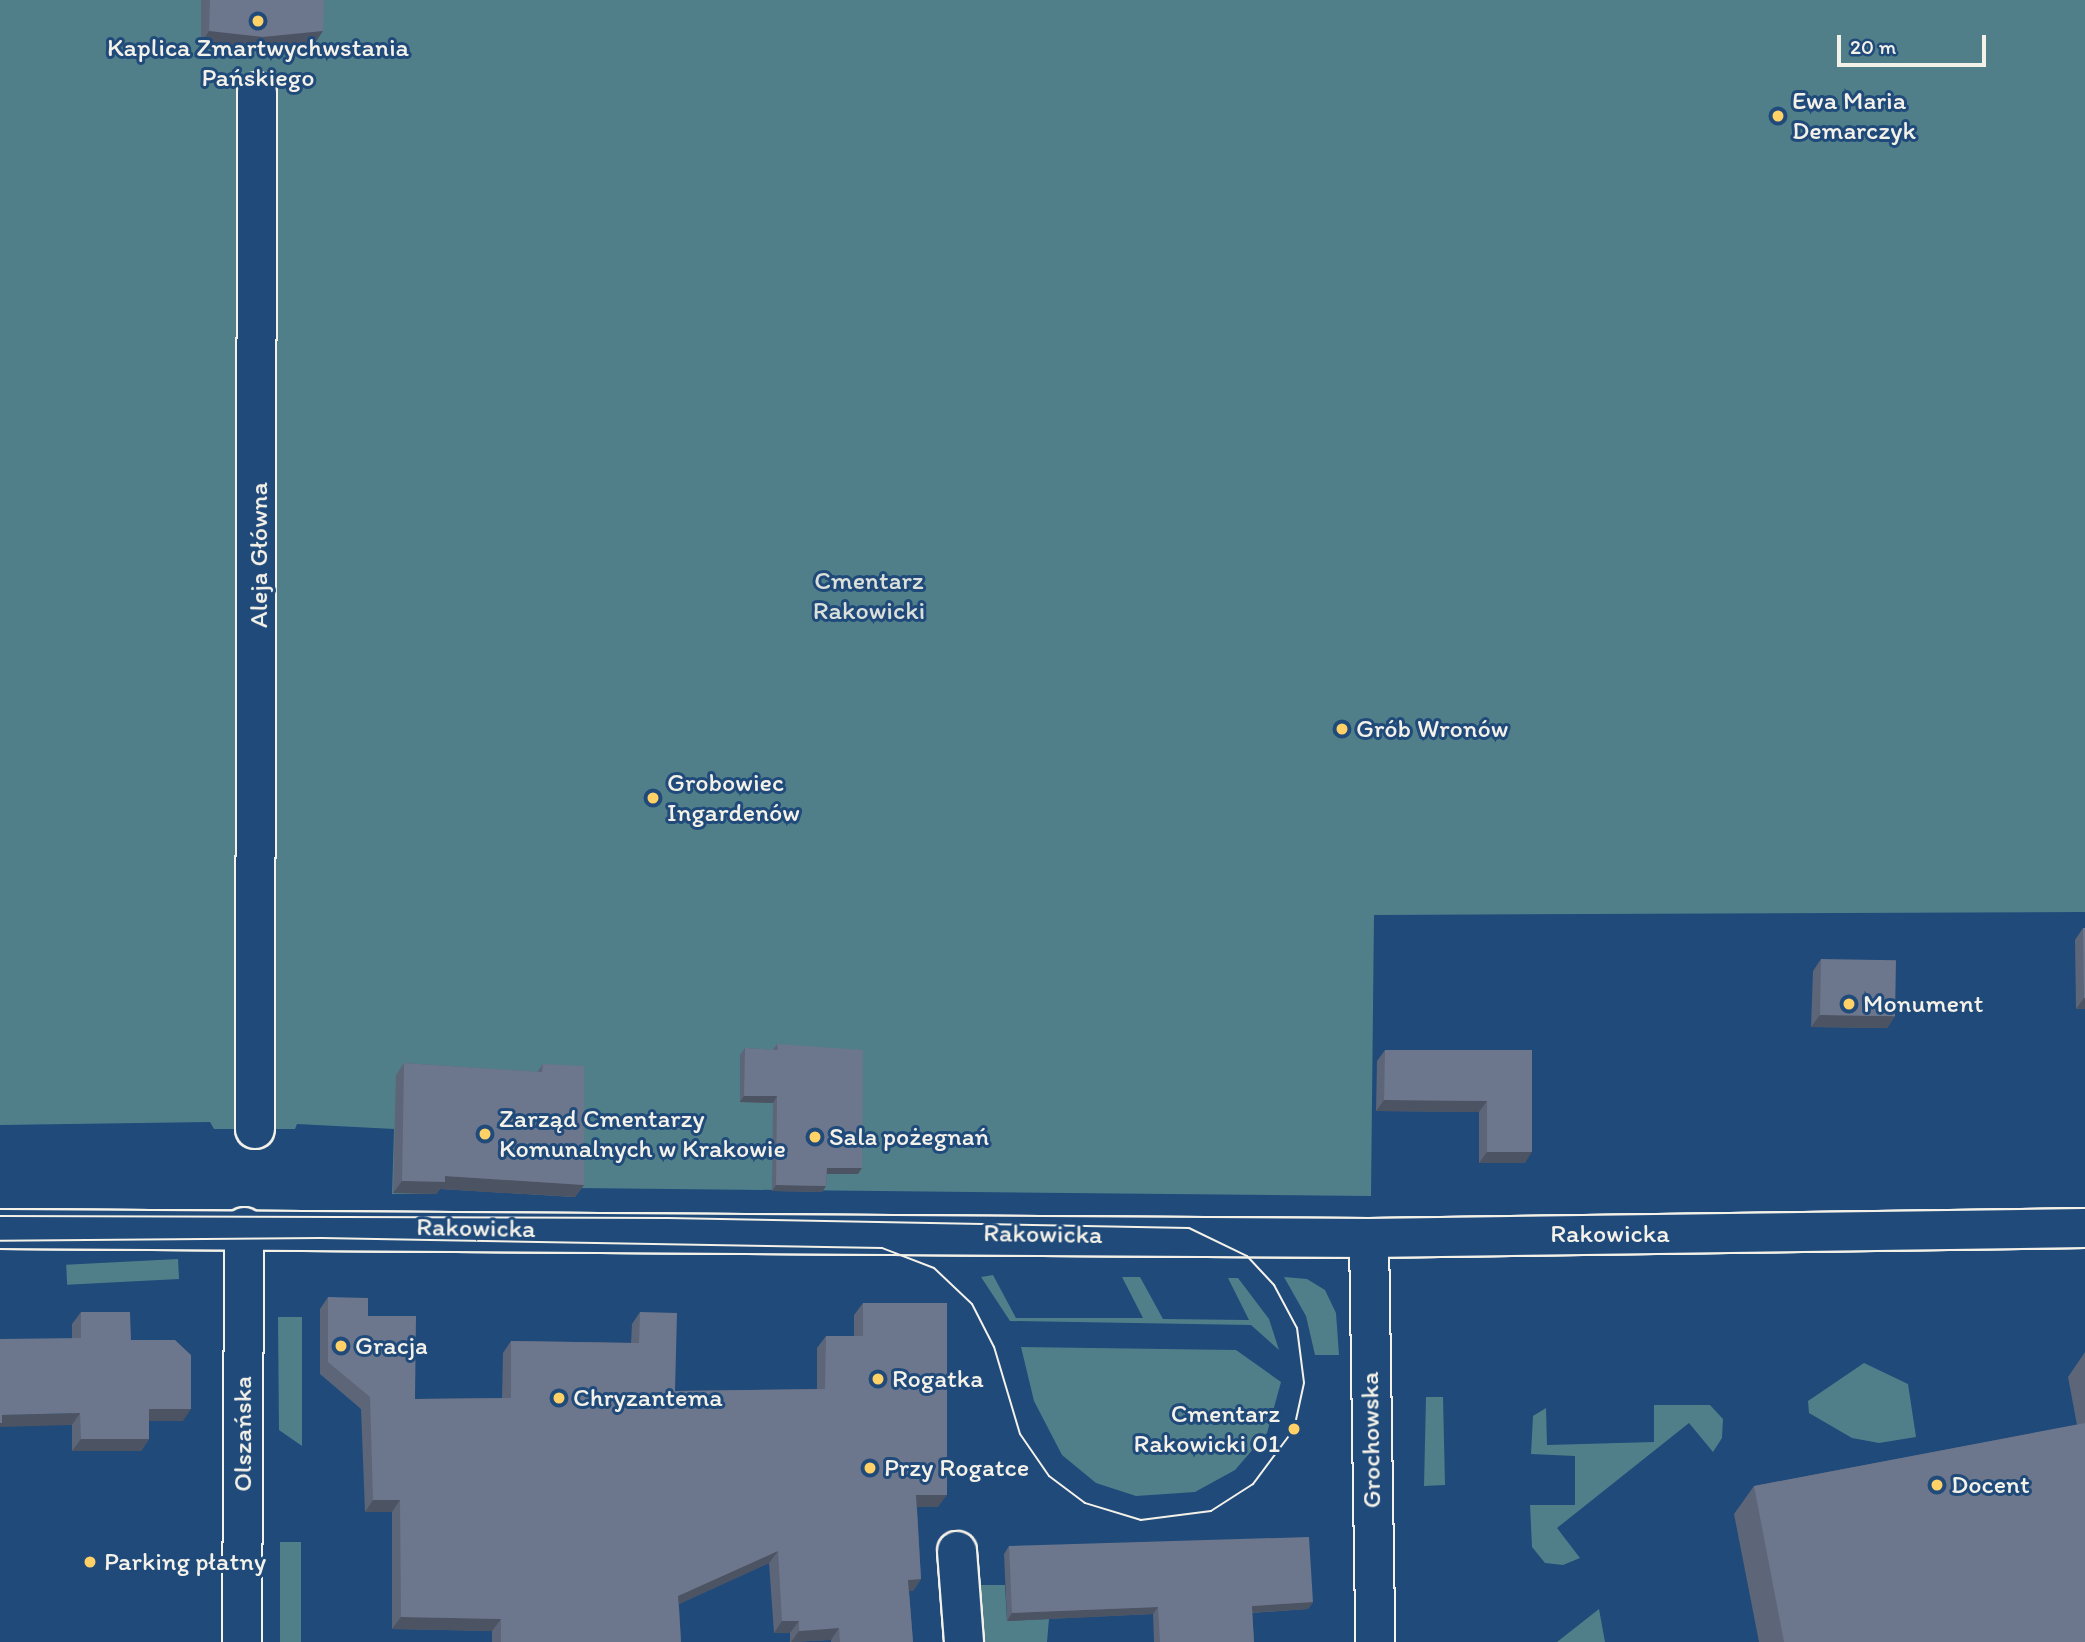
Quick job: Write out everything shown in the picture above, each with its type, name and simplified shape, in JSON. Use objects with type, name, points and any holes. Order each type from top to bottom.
[{"type":"street","name":"Aleja Główna","points":[[255,1129],[257,92]]},
{"type":"street","name":"Rakowicka","points":[[0,1229],[244,1227],[1369,1238],[2085,1228]]},
{"type":"street","name":"Olszańska","points":[[242,1642],[244,1227]]},
{"type":"street","name":"Grochowska","points":[[1369,1238],[1375,1642]]},
{"type":"street","points":[[957,1551],[964,1642]]},
{"type":"green space","name":"Cmentarz Rakowicki","points":[[0,0],[2085,0],[2085,912],[1374,915],[1371,1196],[576,1188],[575,1197],[437,1188],[436,1194],[392,1194],[394,1129],[297,1124],[295,1129],[214,1129],[210,1122],[0,1125]]},
{"type":"green space","points":[[178,1259],[179,1279],[67,1285],[66,1265]]},
{"type":"green space","points":[[993,1275],[1016,1318],[1143,1318],[1122,1277],[1140,1277],[1163,1319],[1249,1320],[1228,1278],[1238,1278],[1269,1319],[1279,1350],[1251,1325],[1010,1321],[981,1277]]},
{"type":"green space","points":[[1284,1277],[1307,1279],[1325,1290],[1336,1313],[1339,1355],[1315,1355],[1306,1316]]},
{"type":"green space","points":[[278,1317],[302,1317],[302,1446],[279,1430]]},
{"type":"green space","points":[[1021,1347],[1236,1350],[1281,1382],[1267,1433],[1235,1470],[1195,1492],[1136,1496],[1096,1483],[1062,1455],[1034,1401]]},
{"type":"green space","points":[[1864,1363],[1908,1384],[1916,1437],[1879,1443],[1852,1438],[1809,1413],[1808,1401]]},
{"type":"green space","points":[[1426,1397],[1443,1397],[1445,1485],[1424,1486]]},
{"type":"green space","points":[[1654,1405],[1710,1405],[1723,1419],[1722,1438],[1713,1452],[1689,1423],[1557,1528],[1580,1558],[1563,1565],[1545,1563],[1532,1547],[1530,1505],[1575,1505],[1575,1456],[1531,1454],[1533,1416],[1546,1408],[1547,1445],[1654,1442]]},
{"type":"green space","points":[[280,1542],[301,1542],[301,1642],[280,1642]]},
{"type":"green space","points":[[977,1585],[1005,1585],[1007,1621],[1049,1619],[1047,1642],[981,1642]]},
{"type":"green space","points":[[1599,1609],[1605,1642],[1557,1642]]},
{"type":"building","name":"Kaplica Zmartwychwstania Pańskiego","points":[[210,0],[324,0],[323,31],[263,37],[209,31]]},
{"type":"building","points":[[2085,928],[2085,998],[2084,998]]},
{"type":"building","name":"Monument","points":[[1821,959],[1896,960],[1895,1016],[1820,1015]]},
{"type":"building","name":"Sala pożegnań","points":[[777,1044],[863,1050],[862,1168],[827,1168],[826,1186],[776,1185],[777,1096],[744,1096],[745,1048],[778,1050]]},
{"type":"building","points":[[1385,1050],[1532,1050],[1532,1152],[1487,1152],[1487,1101],[1384,1100]]},
{"type":"building","name":"Zarząd Cmentarzy Komunalnych w Krakowie","points":[[404,1063],[542,1072],[543,1064],[584,1066],[584,1185],[445,1176],[445,1182],[402,1181]]},
{"type":"building","points":[[328,1297],[368,1298],[368,1316],[416,1316],[415,1399],[511,1398],[511,1341],[639,1343],[640,1312],[677,1313],[675,1391],[825,1389],[826,1336],[863,1336],[863,1303],[947,1303],[947,1495],[916,1495],[921,1579],[908,1580],[913,1642],[840,1642],[839,1628],[799,1631],[799,1621],[782,1621],[778,1551],[678,1596],[681,1642],[501,1642],[501,1619],[401,1617],[400,1500],[373,1500],[370,1397],[328,1362]]},
{"type":"building","points":[[81,1312],[130,1312],[131,1340],[175,1340],[191,1355],[191,1409],[149,1409],[149,1439],[81,1439],[80,1413],[2,1415],[0,1423],[0,1339],[81,1338]]},
{"type":"building","points":[[2085,1423],[2085,1642],[1784,1642],[1754,1486]]},
{"type":"building","points":[[1309,1537],[1313,1602],[1252,1606],[1254,1642],[1160,1642],[1158,1607],[1012,1613],[1009,1546]]},
{"type":"tram line","points":[[0,1216],[668,1218],[1189,1228],[1247,1256],[1274,1285],[1297,1328],[1304,1383],[1294,1429],[1253,1484],[1211,1511],[1141,1520],[1085,1503],[1049,1476],[1020,1434],[994,1347],[972,1304],[934,1268],[882,1248],[321,1238],[0,1241]]},
{"type":"place","name":"Kaplica Zmartwychwstania Pańskiego","points":[[258,21]]},
{"type":"place","name":"Ewa Maria Demarczyk","points":[[1778,116]]},
{"type":"place","name":"Grób Wronów","points":[[1342,729]]},
{"type":"place","name":"Grobowiec Ingardenów","points":[[653,798]]},
{"type":"place","name":"Monument","points":[[1849,1004]]},
{"type":"place","name":"Zarząd Cmentarzy Komunalnych w Krakowie","points":[[485,1134]]},
{"type":"place","name":"Sala pożegnań","points":[[815,1137]]},
{"type":"place","name":"Gracja","points":[[341,1346]]},
{"type":"place","name":"Rogatka","points":[[878,1379]]},
{"type":"place","name":"Chryzantema","points":[[559,1398]]},
{"type":"place","name":"Cmentarz Rakowicki 01","points":[[1294,1429]]},
{"type":"place","name":"Przy Rogatce","points":[[870,1468]]},
{"type":"place","name":"Docent","points":[[1937,1485]]},
{"type":"place","name":"Parking płatny","points":[[90,1562]]}]
